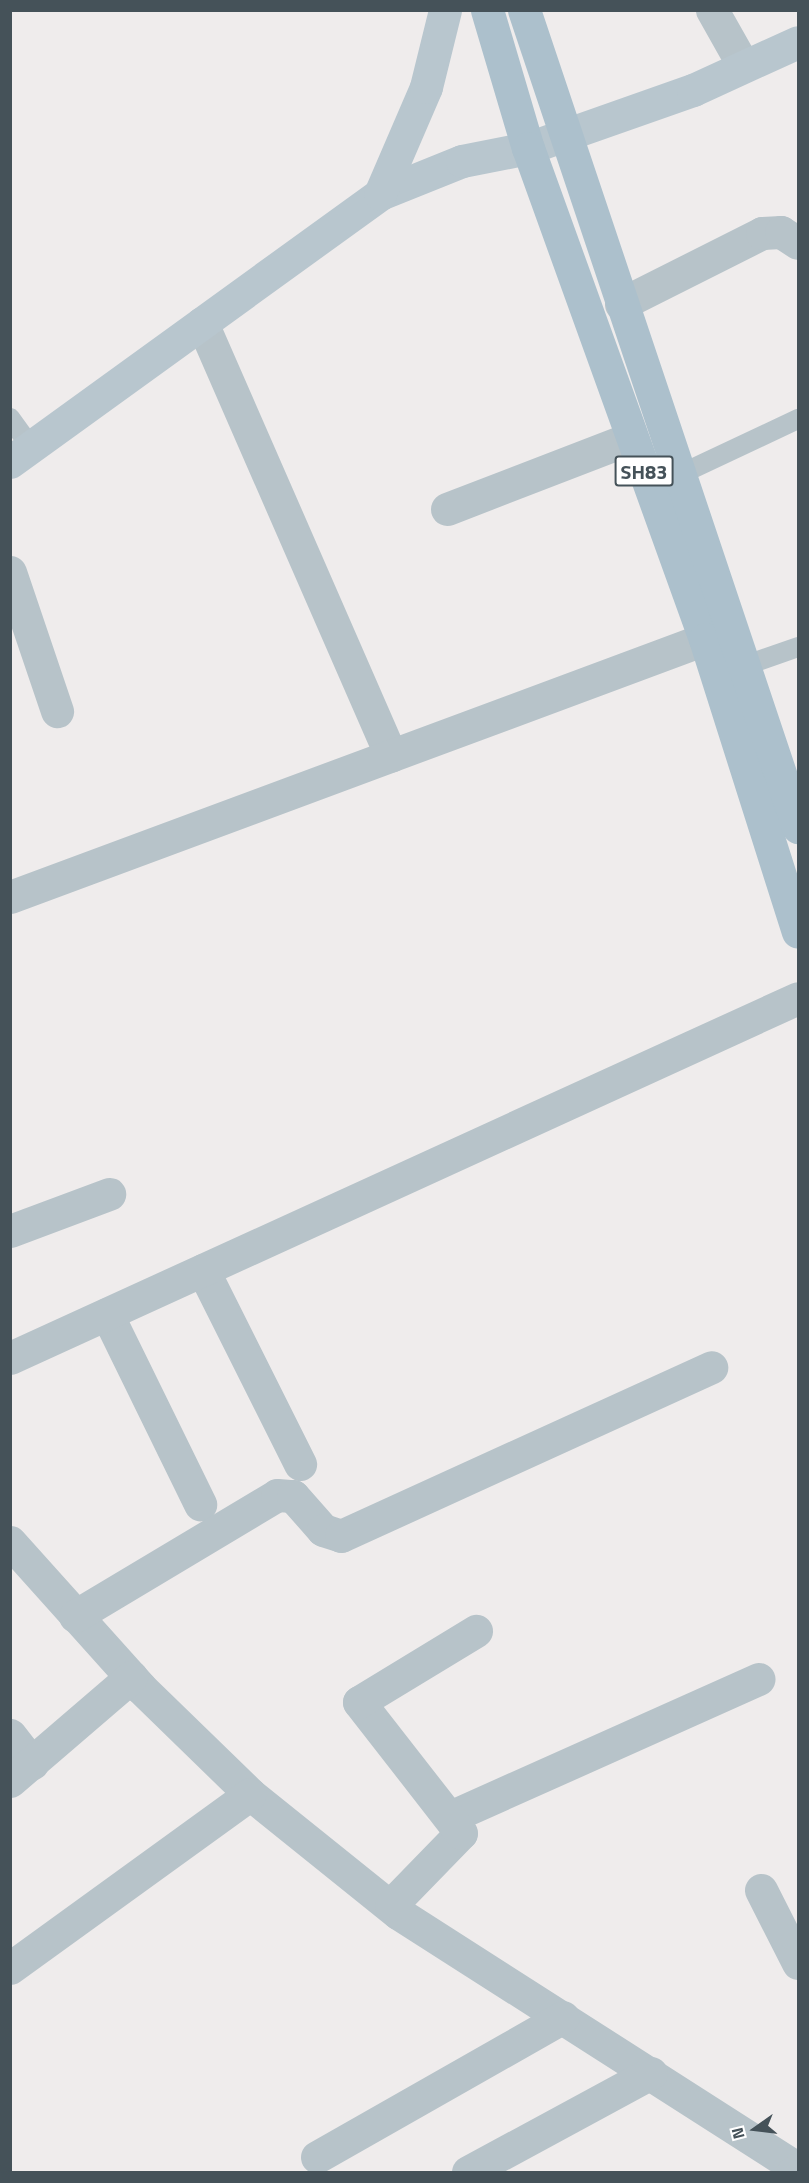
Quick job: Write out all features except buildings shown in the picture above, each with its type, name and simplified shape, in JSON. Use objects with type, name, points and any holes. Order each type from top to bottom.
[{"type":"main road","name":"SH83","points":[[487,10],[528,148],[705,639],[798,932]]},
{"type":"main road","name":"SH83","points":[[524,10],[563,135],[798,827]]},
{"type":"street","points":[[380,194],[426,87],[445,10]]},
{"type":"street","points":[[712,10],[743,65]]},
{"type":"street","points":[[21,454],[380,194],[462,161],[528,148],[693,90],[743,65],[798,42]]},
{"type":"street","points":[[621,304],[762,233],[781,232],[798,243]]},
{"type":"street","points":[[202,323],[391,756]]},
{"type":"street","points":[[447,509],[632,438]]},
{"type":"street","points":[[10,572],[57,711]]},
{"type":"street","points":[[10,897],[705,639]]},
{"type":"street","points":[[10,1358],[798,998]]},
{"type":"street","points":[[10,1231],[109,1194]]},
{"type":"street","points":[[204,1270],[300,1464]]},
{"type":"street","points":[[107,1314],[200,1504]]},
{"type":"street","points":[[75,1616],[277,1495],[293,1496],[323,1530],[341,1536],[711,1367]]},
{"type":"street","points":[[10,1542],[131,1677],[250,1794],[391,1905],[798,2169],[793,2172]]},
{"type":"street","points":[[391,1905],[456,1842],[461,1833],[360,1702],[476,1631]]},
{"type":"street","points":[[10,1735],[21,1772],[131,1677]]},
{"type":"street","points":[[450,1817],[758,1679]]},
{"type":"street","points":[[10,1968],[250,1794]]},
{"type":"street","points":[[761,1890],[798,1962]]},
{"type":"street","points":[[317,2157],[563,2017]]},
{"type":"street","points":[[468,2172],[651,2073]]},
{"type":"lane","points":[[10,418],[21,454]]},
{"type":"lane","points":[[679,475],[798,419]]},
{"type":"lane","points":[[744,666],[798,647]]}]
